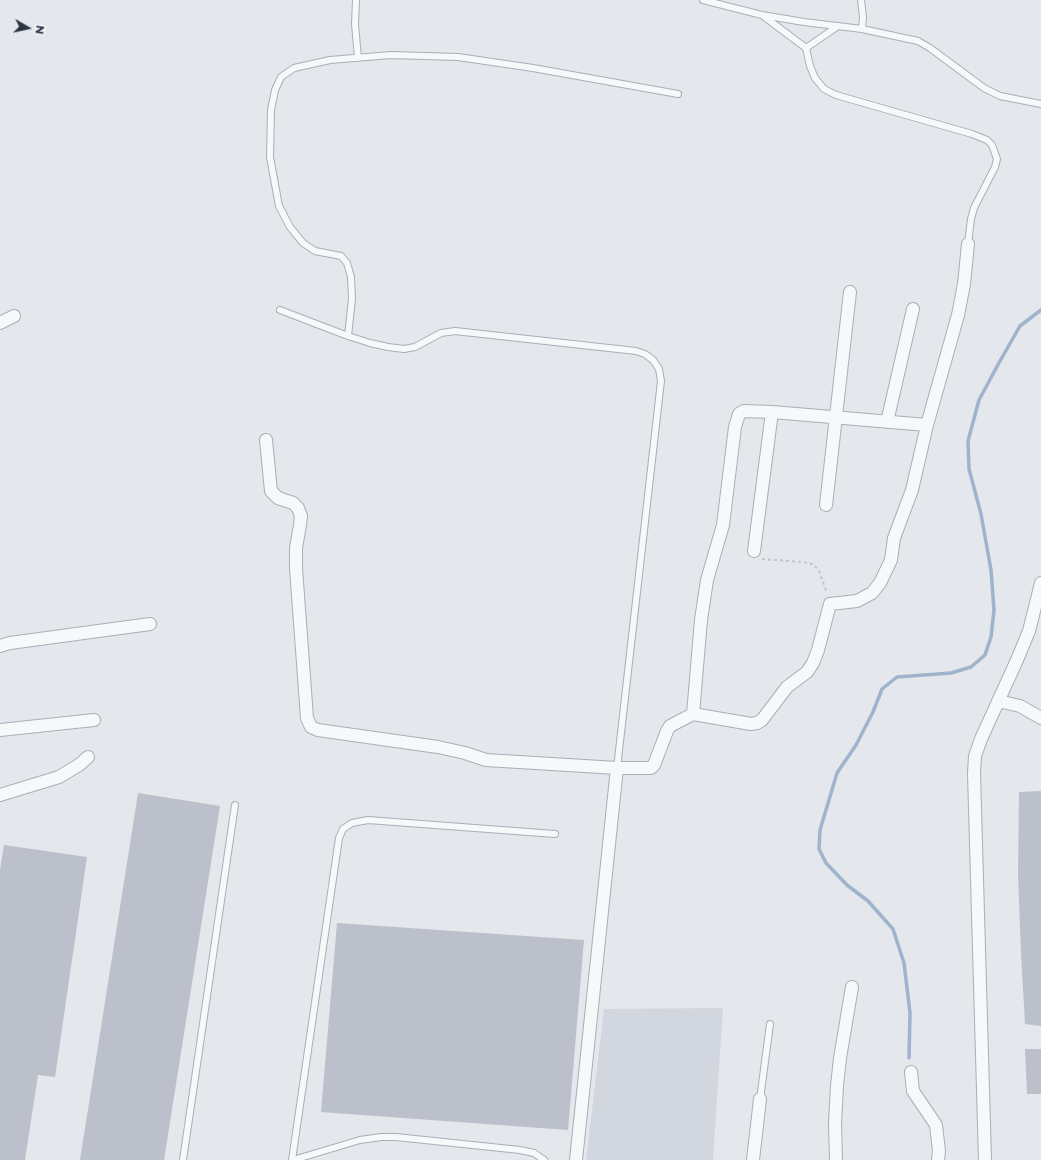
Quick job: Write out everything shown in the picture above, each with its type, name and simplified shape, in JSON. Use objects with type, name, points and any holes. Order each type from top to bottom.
[{"type":"street","points":[[266,440],[271,491],[278,498],[293,503],[298,508],[301,516],[296,548],[296,568],[307,718],[311,727],[318,730],[438,747],[465,753],[486,760],[618,768],[651,768],[654,765],[670,726],[693,714],[751,724],[762,720],[787,687],[807,672],[813,664],[830,604],[857,601],[872,593],[880,583],[891,560],[894,538],[912,490],[927,425],[958,315],[964,284],[968,244]]},
{"type":"street","points":[[826,505],[850,292]]},
{"type":"street","points":[[887,422],[913,309]]},
{"type":"street","points":[[0,323],[14,316]]},
{"type":"street","points":[[693,714],[707,580],[725,513],[737,419],[739,414],[744,411],[772,412],[927,425]]},
{"type":"street","points":[[754,551],[772,412]]},
{"type":"street","points":[[985,1160],[974,773],[975,756],[981,739],[1029,631],[1041,584]]},
{"type":"street","points":[[0,646],[10,643],[150,624]]},
{"type":"street","points":[[998,701],[1020,706],[1041,718]]},
{"type":"street","points":[[0,730],[94,720]]},
{"type":"street","points":[[0,795],[59,777],[80,765],[88,757]]},
{"type":"street","points":[[576,1160],[618,768]]},
{"type":"street","points":[[836,1160],[835,1123],[837,1086],[840,1058],[852,987]]},
{"type":"street","points":[[911,1072],[913,1091],[936,1125],[939,1151],[938,1160]]},
{"type":"street","points":[[753,1160],[760,1099]]},
{"type":"lane","points":[[356,0],[355,24],[358,58]]},
{"type":"lane","points":[[703,0],[762,15],[862,29],[918,41],[930,48],[984,88],[1000,96],[1041,104]]},
{"type":"lane","points":[[861,0],[863,17],[862,29]]},
{"type":"lane","points":[[762,15],[806,48],[810,66],[815,78],[824,89],[836,95],[972,134],[987,140],[992,145],[997,159],[995,167],[974,208],[968,244]]},
{"type":"lane","points":[[806,48],[838,26]]},
{"type":"lane","points":[[348,336],[352,299],[351,277],[347,263],[340,256],[315,251],[303,243],[290,227],[278,206],[270,157],[271,110],[275,90],[281,77],[294,68],[330,60],[391,55],[458,57],[533,68],[678,94]]},
{"type":"lane","points":[[280,310],[370,344],[404,349],[415,347],[441,333],[455,331],[636,351],[645,354],[653,360],[659,369],[661,381],[618,768]]},
{"type":"lane","points":[[183,1160],[235,805]]},
{"type":"lane","points":[[544,1160],[534,1153],[520,1150],[396,1136],[381,1136],[360,1140],[293,1160],[340,838],[343,829],[352,823],[368,820],[555,834]]},
{"type":"lane","points":[[760,1099],[770,1024]]},
{"type":"path","points":[[754,551],[755,556],[761,559],[802,562],[814,565],[819,571],[830,604]]},
{"type":"shaded area","points":[[723,1008],[713,1160],[586,1160],[604,1009]]},
{"type":"building","points":[[1041,791],[1041,1026],[1025,1024],[1018,874],[1019,792]]},
{"type":"building","points":[[138,793],[220,806],[164,1160],[80,1160]]},
{"type":"building","points":[[4,845],[87,857],[55,1077],[38,1075],[25,1160],[0,1160],[0,870]]},
{"type":"building","points":[[337,923],[584,940],[568,1130],[321,1112]]},
{"type":"building","points":[[1025,1049],[1041,1049],[1041,1094],[1027,1094]]},
{"type":"waterway","points":[[909,1058],[910,1013],[904,963],[893,929],[868,901],[847,885],[826,863],[819,849],[820,830],[837,773],[856,745],[873,712],[882,689],[897,677],[951,673],[971,667],[985,655],[991,637],[994,610],[991,570],[981,514],[969,469],[968,441],[979,400],[1000,361],[1020,326],[1041,310]]}]
